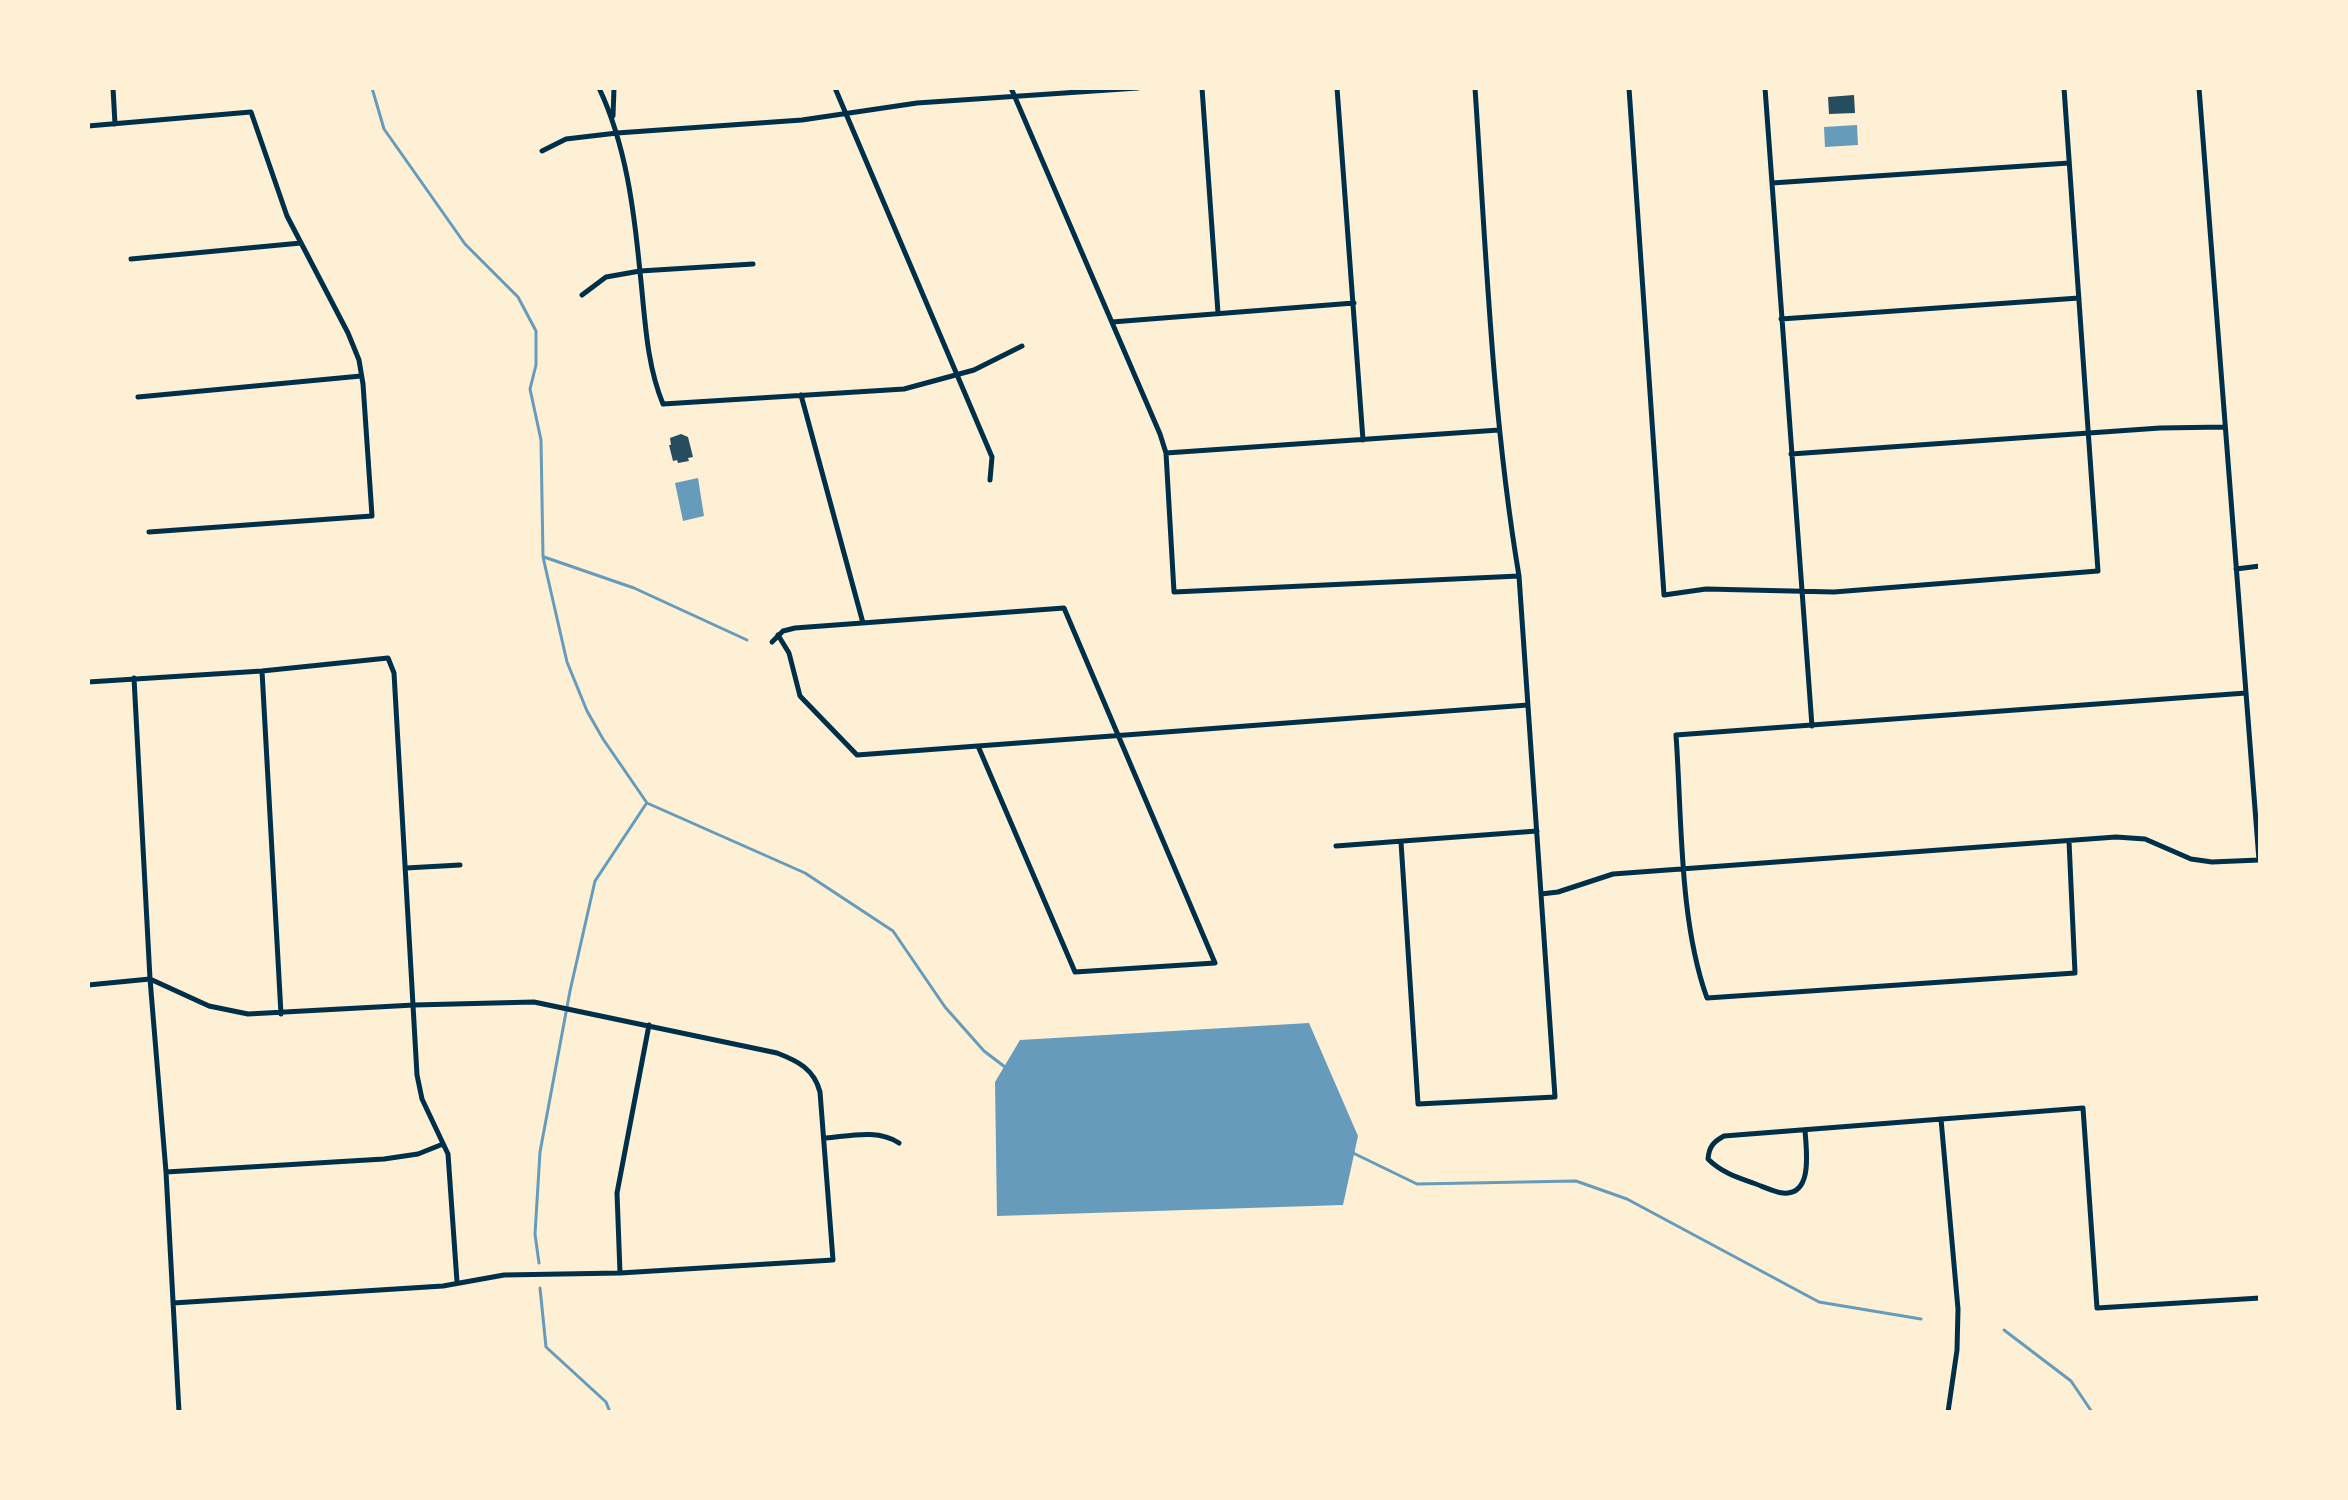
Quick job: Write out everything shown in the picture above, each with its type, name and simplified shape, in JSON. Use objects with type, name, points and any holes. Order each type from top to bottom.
[{"type":"street","points":[[113,88],[115,124]]},
{"type":"street","points":[[599,88],[613,117],[629,191],[653,380],[663,404],[904,389],[974,370],[1022,346]]},
{"type":"street","points":[[613,117],[614,88]]},
{"type":"street","points":[[835,88],[992,457],[990,480]]},
{"type":"street","points":[[1011,88],[1160,434],[1166,453],[1174,592],[1519,576]]},
{"type":"street","points":[[542,151],[566,139],[617,133],[802,120],[917,103],[1138,88]]},
{"type":"street","points":[[1202,88],[1218,313]]},
{"type":"street","points":[[1337,88],[1363,440]]},
{"type":"street","points":[[1401,842],[1418,1104],[1555,1097],[1519,576],[1499,430],[1475,88]]},
{"type":"street","points":[[1629,88],[1664,595],[1706,589],[1801,593],[2098,571],[2064,88]]},
{"type":"street","points":[[1765,88],[1812,726]]},
{"type":"street","points":[[1541,894],[1558,892],[1607,875],[2116,837],[2145,839],[2191,859],[2212,862],[2259,860],[2199,88]]},
{"type":"street","points":[[88,126],[251,112],[287,216],[359,360],[372,516],[149,532]]},
{"type":"street","points":[[1772,183],[2069,163]]},
{"type":"street","points":[[131,259],[301,243]]},
{"type":"street","points":[[582,295],[606,277],[640,271],[753,264]]},
{"type":"street","points":[[1781,319],[2079,298]]},
{"type":"street","points":[[1112,322],[1354,303]]},
{"type":"street","points":[[138,397],[361,376]]},
{"type":"street","points":[[801,395],[863,623]]},
{"type":"street","points":[[1791,454],[2088,433],[2225,427]]},
{"type":"street","points":[[1166,453],[1499,430]]},
{"type":"street","points":[[2236,569],[2260,566]]},
{"type":"street","points":[[772,642],[778,635],[795,628],[1064,608],[1215,963],[1075,972],[978,746]]},
{"type":"street","points":[[778,635],[789,653],[800,696],[857,755],[1528,705]]},
{"type":"street","points":[[88,682],[262,671],[388,658],[394,673],[419,1088],[450,1166],[457,1282]]},
{"type":"street","points":[[262,671],[281,1014]]},
{"type":"street","points":[[134,678],[150,979],[166,1172],[179,1412]]},
{"type":"street","points":[[2069,841],[2075,973],[1707,998],[1693,953],[1676,735],[2246,693]]},
{"type":"street","points":[[1336,846],[1537,831]]},
{"type":"street","points":[[406,868],[460,865]]},
{"type":"street","points":[[88,985],[150,979],[209,1006],[248,1014],[534,1002],[777,1053],[799,1061],[817,1080],[826,1138],[833,1260],[620,1273],[504,1275],[443,1286],[173,1303]]},
{"type":"street","points":[[620,1273],[617,1193],[649,1025]]},
{"type":"street","points":[[1805,1130],[1806,1174],[1803,1184],[1793,1192],[1783,1193],[1727,1174],[1708,1159],[1709,1149],[1715,1140],[1724,1136],[2083,1108],[2097,1308],[2260,1298]]},
{"type":"street","points":[[1941,1119],[1958,1309],[1957,1350],[1948,1412]]},
{"type":"street","points":[[826,1138],[874,1134],[888,1136],[899,1143]]},
{"type":"street","points":[[166,1172],[384,1159],[418,1154],[443,1144]]},
{"type":"water","points":[[1857,125],[1858,145],[1825,147],[1824,127]]},
{"type":"water","points":[[698,478],[704,516],[683,521],[675,483]]},
{"type":"water","points":[[1309,1023],[1358,1136],[1343,1205],[997,1216],[995,1082],[1020,1040]]},
{"type":"building","points":[[1854,95],[1855,113],[1829,114],[1828,97]]},
{"type":"building","points":[[681,434],[688,437],[693,457],[678,463],[677,460],[673,461],[669,445],[670,438]]},
{"type":"waterway","points":[[372,88],[384,129],[465,244],[518,297],[536,331],[536,365],[530,389],[541,440],[543,557],[567,662],[587,711],[603,739],[647,803],[805,873],[893,931],[945,1007],[984,1051],[1005,1067]]},
{"type":"waterway","points":[[544,557],[634,588],[747,640]]},
{"type":"waterway","points":[[539,1263],[535,1234],[540,1152],[570,991],[595,881],[646,804]]},
{"type":"waterway","points":[[1351,1152],[1417,1184],[1576,1181],[1627,1199],[1819,1302],[1921,1319]]},
{"type":"waterway","points":[[540,1288],[546,1347],[606,1402],[610,1412]]},
{"type":"waterway","points":[[2004,1330],[2071,1381],[2092,1412]]}]
